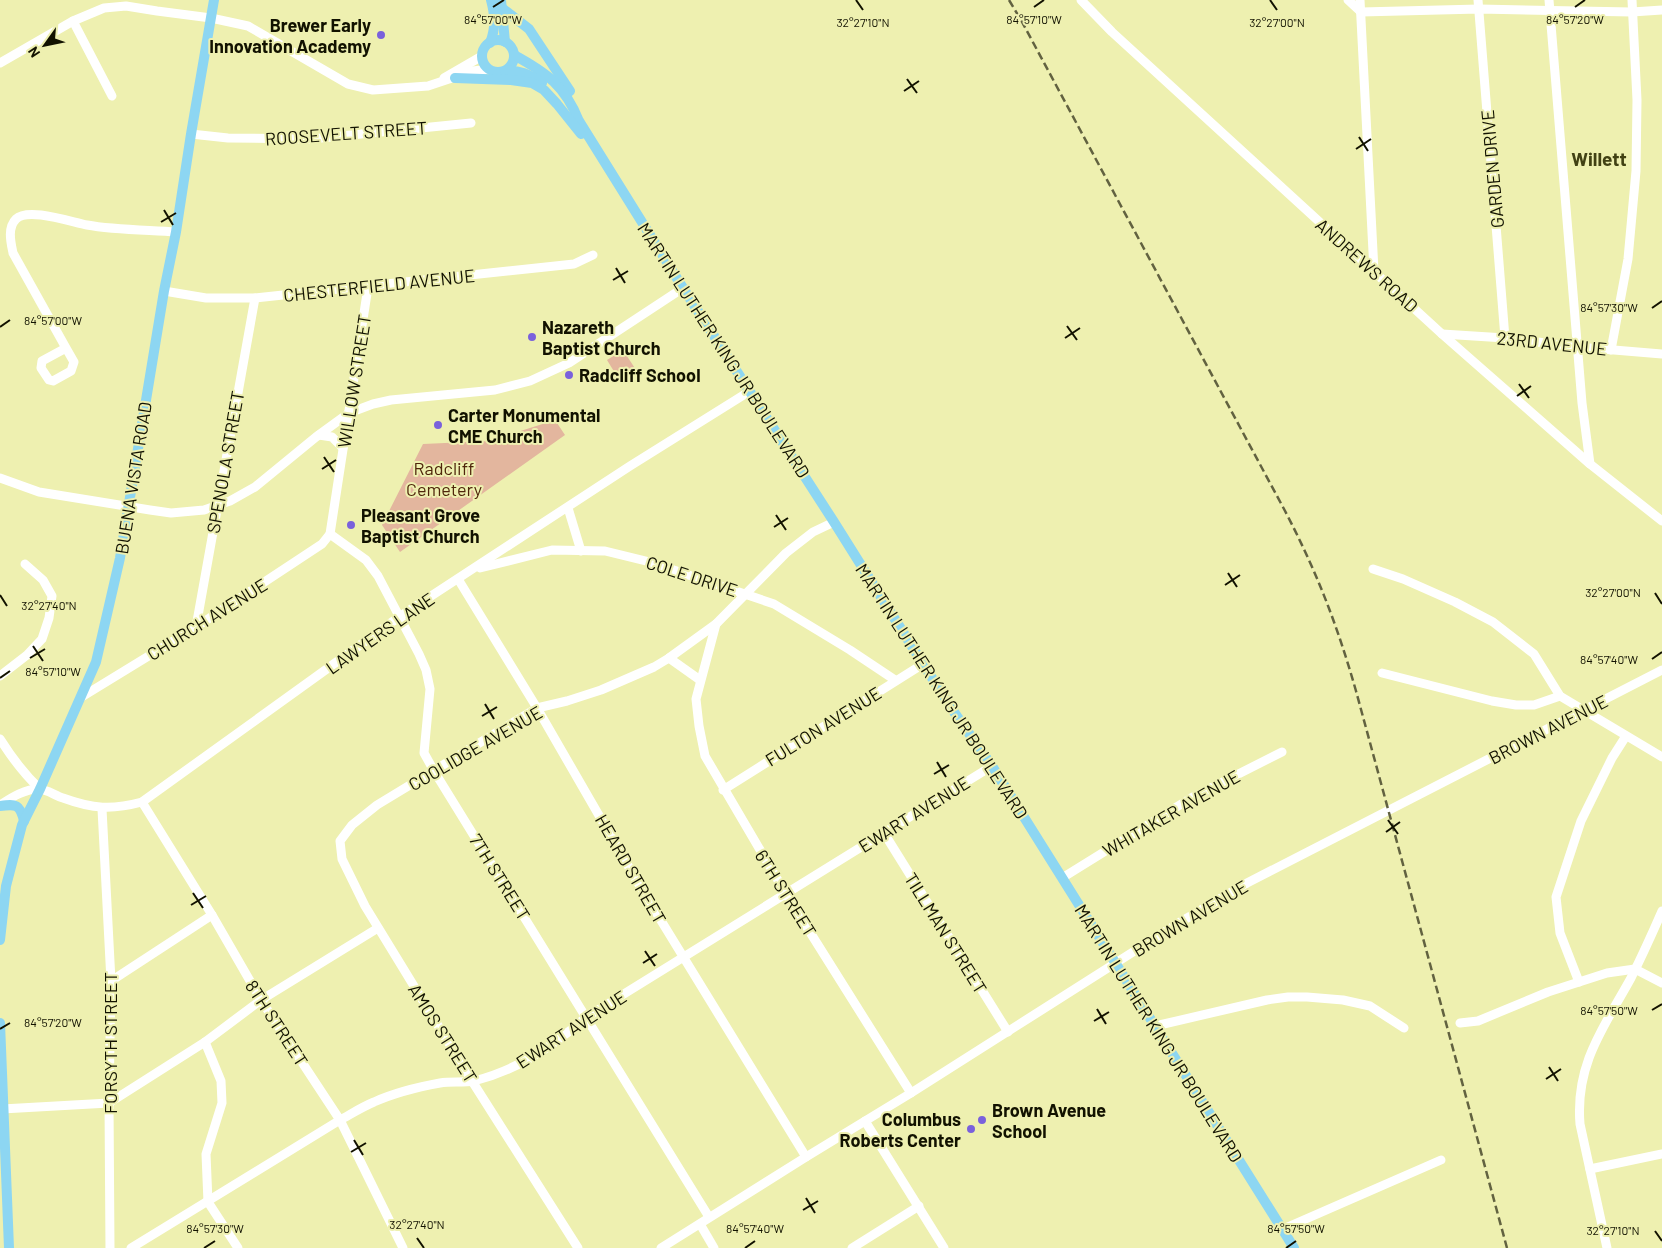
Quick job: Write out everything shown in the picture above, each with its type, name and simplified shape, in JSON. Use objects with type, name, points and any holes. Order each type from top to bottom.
[{"type":"main road","name":"BUENA VISTA ROAD","points":[[0,940],[6,886],[24,821],[96,662],[120,558],[214,0]]},
{"type":"main road","points":[[490,42],[505,42],[513,50],[512,65],[504,72],[499,73],[489,70],[485,66],[482,56],[494,34],[495,18],[491,0]]},
{"type":"main road","name":"MARTIN LUTHER KING JR BOULEVARD","points":[[502,4],[505,42]]},
{"type":"main road","name":"MARTIN LUTHER KING JR BOULEVARD","points":[[502,4],[529,29],[540,45],[580,108],[588,135]]},
{"type":"main road","name":"MARTIN LUTHER KING JR BOULEVARD","points":[[514,55],[529,63],[560,87],[572,104],[579,121],[683,288],[923,664],[992,766],[1294,1248]]},
{"type":"main road","name":"MARTIN LUTHER KING JR BOULEVARD","points":[[504,72],[514,70],[534,78],[547,88],[579,121]]},
{"type":"main road","points":[[455,78],[511,80],[532,83],[544,90],[577,130],[595,146]]},
{"type":"main road","points":[[0,806],[13,804],[19,808],[24,821]]},
{"type":"main road","points":[[0,1023],[9,1248]]},
{"type":"street","name":"ANDREWS ROAD","points":[[1081,0],[1119,38],[1442,334],[1590,464],[1662,520]]},
{"type":"street","points":[[1348,0],[1361,12],[1478,4],[1550,5],[1632,12],[1662,10]]},
{"type":"street","points":[[1360,0],[1374,271]]},
{"type":"street","points":[[1611,350],[1628,259],[1636,171],[1637,100],[1632,0]]},
{"type":"street","name":"GARDEN DRIVE","points":[[1478,4],[1505,338]]},
{"type":"street","points":[[1550,5],[1582,404],[1590,464]]},
{"type":"street","points":[[0,63],[73,22],[104,8],[126,6],[211,18],[248,26],[348,84],[373,90],[428,86],[482,56]]},
{"type":"street","points":[[73,22],[112,96]]},
{"type":"street","points":[[440,81],[473,71],[489,70]]},
{"type":"street","name":"ROOSEVELT STREET","points":[[191,134],[228,138],[311,139],[471,123]]},
{"type":"street","points":[[66,348],[13,253],[10,239],[12,227],[16,219],[27,214],[90,226],[176,232]]},
{"type":"street","name":"CHESTERFIELD AVENUE","points":[[164,291],[206,298],[255,298],[574,264],[593,255]]},
{"type":"street","name":"WILLOW STREET","points":[[330,534],[368,286]]},
{"type":"street","points":[[0,478],[39,492],[171,513],[204,510],[241,496],[349,413],[373,404],[391,400],[495,390],[530,381],[569,363],[683,288]]},
{"type":"street","name":"SPENOLA STREET","points":[[196,627],[255,298]]},
{"type":"street","name":"23RD AVENUE","points":[[1442,334],[1505,338],[1578,347],[1662,354]]},
{"type":"street","name":"LAWYERS LANE","points":[[40,789],[82,805],[102,808],[122,808],[142,802],[399,617],[750,391]]},
{"type":"street","points":[[318,435],[332,437],[343,448]]},
{"type":"street","points":[[568,508],[581,550]]},
{"type":"street","name":"COOLIDGE AVENUE","points":[[363,816],[377,805],[537,708],[601,690],[669,658],[716,624],[786,553],[813,532],[834,522]]},
{"type":"street","name":"7TH STREET","points":[[330,534],[366,560],[378,576],[419,654],[426,670],[430,689],[424,752],[434,771],[709,1217]]},
{"type":"street","name":"CHURCH AVENUE","points":[[80,698],[196,627],[322,544],[330,534]]},
{"type":"street","name":"COLE DRIVE","points":[[470,572],[497,563],[552,550],[605,551],[650,562],[774,604],[895,680]]},
{"type":"street","points":[[0,676],[42,639],[49,618],[52,596],[43,580],[24,564]]},
{"type":"street","points":[[1373,568],[1403,578],[1493,622],[1534,654],[1560,696],[1662,757]]},
{"type":"street","name":"HEARD STREET","points":[[458,579],[537,708],[683,958],[806,1157]]},
{"type":"street","name":"6TH STREET","points":[[716,624],[696,699],[698,726],[705,756],[723,790],[786,894],[911,1093]]},
{"type":"street","points":[[669,658],[700,680]]},
{"type":"street","name":"FULTON AVENUE","points":[[723,790],[923,664]]},
{"type":"street","name":"BROWN AVENUE","points":[[661,1248],[911,1093],[1116,962],[1247,883],[1662,670]]},
{"type":"street","points":[[1382,673],[1492,701],[1516,705],[1534,705],[1560,696]]},
{"type":"street","points":[[1579,982],[1560,933],[1556,898],[1581,821],[1612,758],[1626,736]]},
{"type":"street","points":[[0,739],[12,759],[40,789]]},
{"type":"street","name":"WHITAKER AVENUE","points":[[1062,878],[1192,798],[1282,752]]},
{"type":"street","name":"EWART AVENUE","points":[[131,1248],[340,1120],[374,1102],[408,1090],[441,1083],[472,1081],[511,1068],[540,1053],[562,1038],[585,1018],[992,766]]},
{"type":"street","points":[[0,806],[13,796],[40,789]]},
{"type":"street","name":"8TH STREET","points":[[142,802],[212,915],[261,1000],[340,1120],[403,1248]]},
{"type":"street","name":"FORSYTH STREET","points":[[102,808],[111,981],[109,1103],[110,1248]]},
{"type":"street","name":"AMOS STREET","points":[[363,816],[352,825],[340,841],[342,860],[361,900],[472,1081],[578,1248]]},
{"type":"street","name":"TILLMAN STREET","points":[[884,833],[1008,1032]]},
{"type":"street","points":[[1607,1248],[1580,1124],[1578,1105],[1580,1083],[1589,1054],[1636,969],[1662,911]]},
{"type":"street","points":[[111,981],[212,915]]},
{"type":"street","points":[[2,1109],[109,1103],[205,1042],[261,1000],[378,928]]},
{"type":"street","points":[[1460,1023],[1478,1021],[1528,1000],[1608,973],[1636,969],[1662,983]]},
{"type":"street","points":[[1155,1026],[1267,1000],[1307,997],[1342,1000],[1370,1006],[1404,1028]]},
{"type":"street","points":[[205,1042],[221,1081],[222,1103],[206,1154],[208,1202],[238,1248]]},
{"type":"street","points":[[865,1121],[944,1248]]},
{"type":"street","points":[[1590,1170],[1662,1154]]},
{"type":"street","points":[[1283,1229],[1440,1160]]},
{"type":"street","points":[[852,1248],[919,1206]]},
{"type":"street","points":[[700,1224],[714,1248]]},
{"type":"green space","points":[[623,350],[638,373],[621,383],[607,360]]},
{"type":"green space","name":"Radcliff Cemetery","points":[[555,420],[565,435],[400,552],[382,525],[423,444],[489,441]]},
{"type":"railway","points":[[1009,0],[1284,509],[1325,598],[1356,691],[1507,1248]]},
{"type":"place","name":"Brewer Early Innovation Academy","points":[[381,35]]},
{"type":"place","name":"Nazareth Baptist Church","points":[[532,337]]},
{"type":"place","name":"Radcliff School","points":[[569,375]]},
{"type":"place","name":"Carter Monumental CME Church","points":[[438,425]]},
{"type":"place","name":"Pleasant Grove Baptist Church","points":[[351,525]]},
{"type":"place","name":"Brown Avenue School","points":[[982,1120]]},
{"type":"place","name":"Columbus Roberts Center","points":[[971,1129]]},
{"type":"district","name":"Willett","points":[[1599,158]]}]
